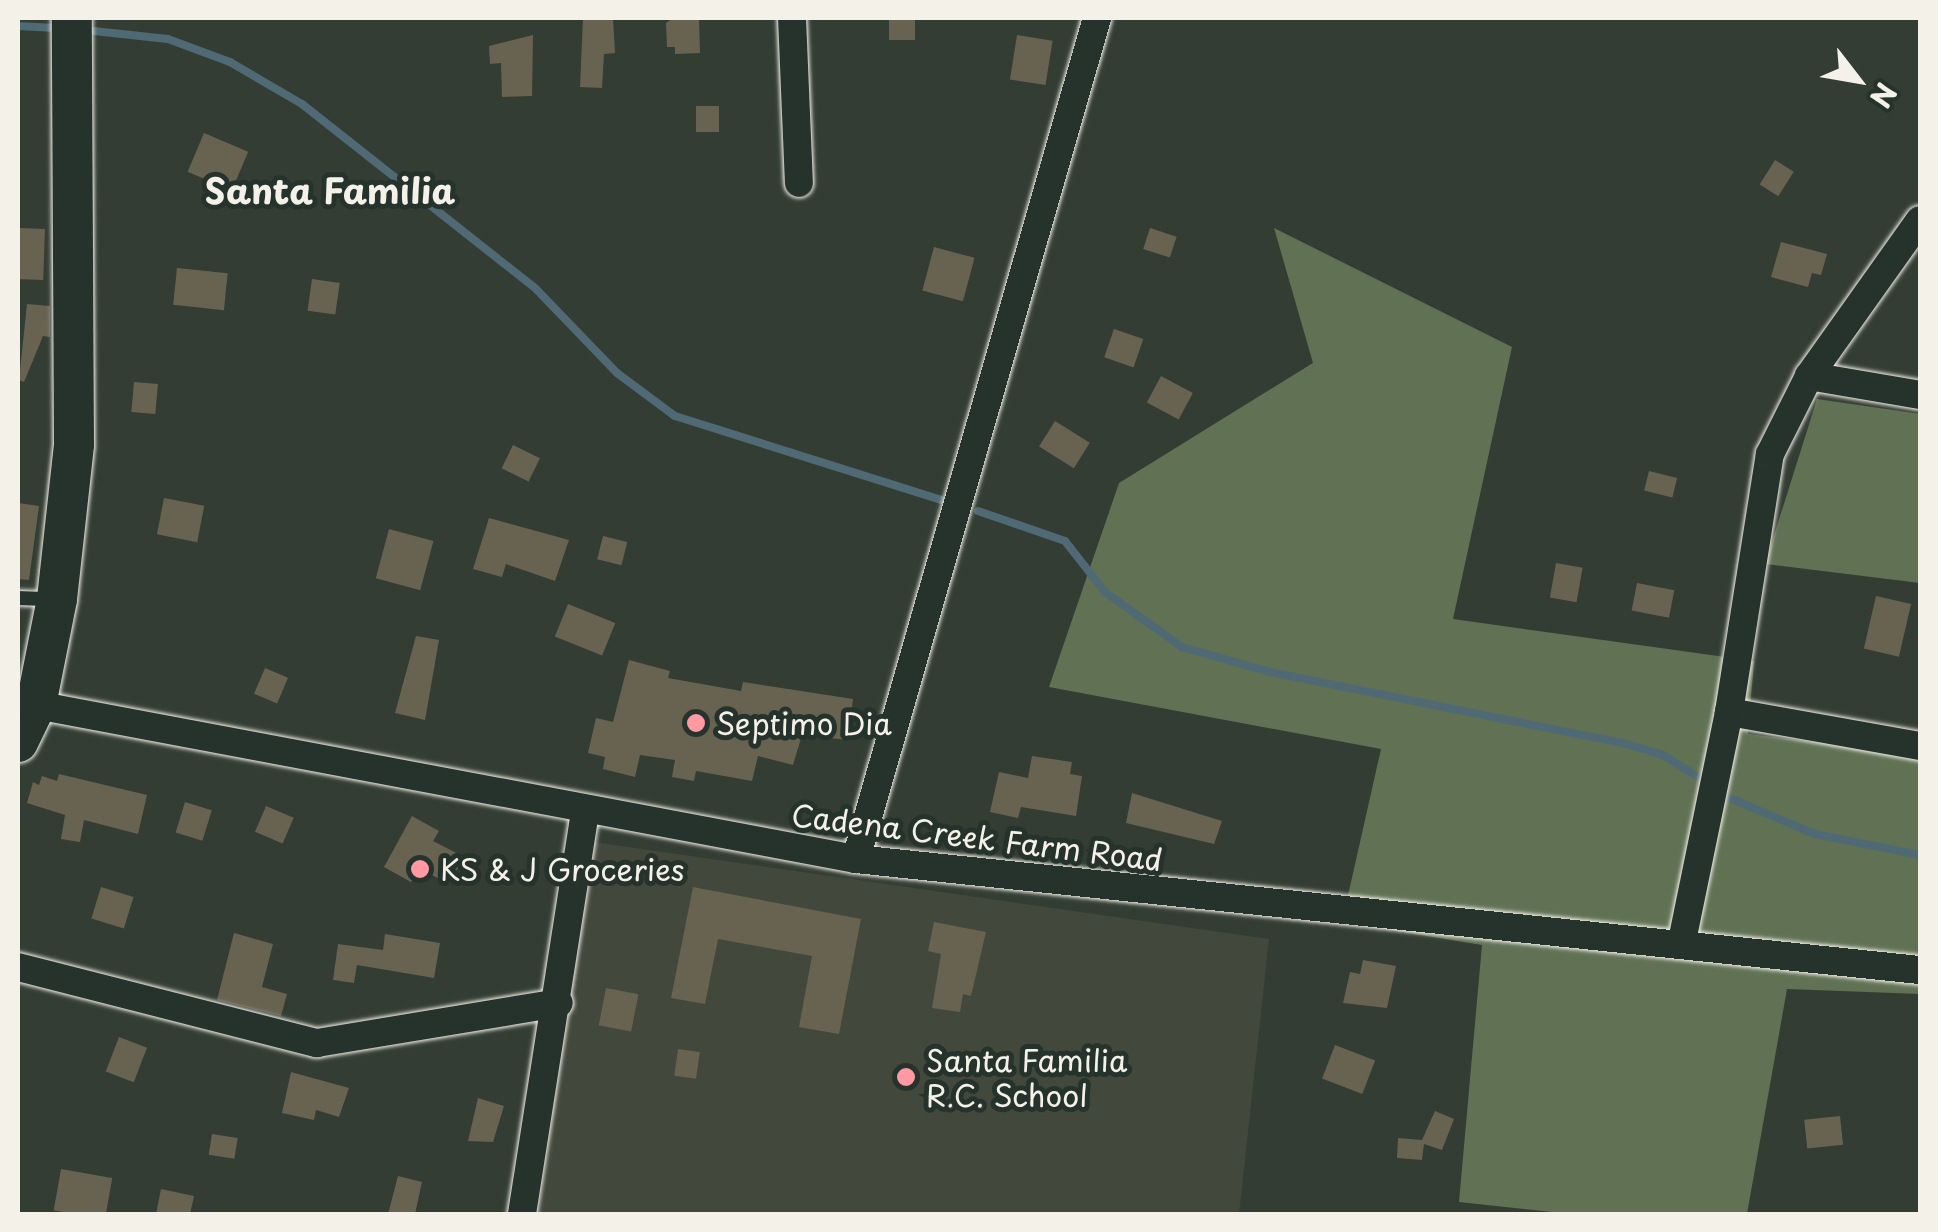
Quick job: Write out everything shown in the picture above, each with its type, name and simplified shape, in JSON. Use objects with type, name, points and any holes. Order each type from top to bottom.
[{"type":"main road","points":[[18,742],[36,704],[37,598],[74,444],[72,18]]},
{"type":"street","points":[[792,18],[800,184]]},
{"type":"street","points":[[856,860],[1096,18]]},
{"type":"street","points":[[1682,941],[1729,712],[1770,454],[1808,376],[1920,220]]},
{"type":"street","points":[[1808,376],[1920,395]]},
{"type":"street","name":"Cadena Creek Farm Road","points":[[36,704],[585,813],[856,860],[1394,918],[1682,941],[1920,970]]},
{"type":"street","points":[[1729,712],[1920,746]]},
{"type":"street","points":[[522,1214],[585,813]]},
{"type":"street","points":[[18,967],[317,1043],[558,1003]]},
{"type":"shaded area","name":"Santa Familia R.C. School","points":[[593,842],[1269,939],[1239,1214],[538,1214]]},
{"type":"green space","points":[[1274,228],[1512,347],[1453,619],[1754,661],[1748,734],[1920,755],[1920,994],[1787,989],[1747,1214],[1571,1214],[1459,1202],[1482,945],[1342,922],[1381,749],[1049,687],[1119,483],[1313,363]]},
{"type":"green space","points":[[1817,399],[1920,414],[1920,583],[1765,564]]},
{"type":"building","points":[[583,18],[613,18],[615,53],[604,54],[602,88],[580,87]]},
{"type":"building","points":[[673,18],[699,18],[700,53],[675,54],[675,47],[667,47],[666,23]]},
{"type":"building","points":[[889,18],[915,18],[915,40],[889,40]]},
{"type":"building","points":[[533,35],[532,96],[502,97],[501,63],[490,64],[489,46]]},
{"type":"building","points":[[1017,35],[1053,41],[1046,85],[1010,79]]},
{"type":"building","points":[[696,106],[719,106],[719,132],[696,132]]},
{"type":"building","points":[[204,133],[248,152],[232,190],[188,172]]},
{"type":"building","points":[[1775,160],[1794,172],[1778,196],[1760,185]]},
{"type":"building","points":[[18,228],[45,229],[43,280],[18,279]]},
{"type":"building","points":[[1150,228],[1177,237],[1170,258],[1143,249]]},
{"type":"building","points":[[1781,242],[1827,254],[1821,275],[1812,273],[1808,287],[1771,277]]},
{"type":"building","points":[[934,247],[975,258],[963,301],[922,290]]},
{"type":"building","points":[[177,268],[228,273],[224,310],[173,305]]},
{"type":"building","points":[[312,279],[340,283],[335,315],[308,311]]},
{"type":"building","points":[[27,304],[50,306],[50,337],[43,336],[24,382],[19,380]]},
{"type":"building","points":[[1114,329],[1143,339],[1134,367],[1104,357]]},
{"type":"building","points":[[1161,376],[1193,393],[1179,419],[1147,402]]},
{"type":"building","points":[[134,382],[158,384],[155,414],[131,412]]},
{"type":"building","points":[[1055,421],[1090,443],[1074,468],[1039,446]]},
{"type":"building","points":[[513,445],[540,458],[529,482],[502,468]]},
{"type":"building","points":[[1649,471],[1677,478],[1672,497],[1644,490]]},
{"type":"building","points":[[164,498],[204,506],[197,542],[157,534]]},
{"type":"building","points":[[18,503],[39,506],[29,580],[18,579]]},
{"type":"building","points":[[489,518],[569,540],[555,581],[506,564],[502,577],[473,569]]},
{"type":"building","points":[[389,529],[433,541],[420,590],[376,578]]},
{"type":"building","points":[[603,536],[627,542],[621,565],[597,559]]},
{"type":"building","points":[[1556,563],[1583,568],[1577,602],[1550,597]]},
{"type":"building","points":[[1637,583],[1674,590],[1669,618],[1632,610]]},
{"type":"building","points":[[1876,596],[1911,604],[1899,657],[1864,649]]},
{"type":"building","points":[[568,604],[615,623],[602,656],[555,636]]},
{"type":"building","points":[[416,636],[439,640],[425,720],[395,713]]},
{"type":"building","points":[[629,660],[670,671],[668,678],[741,691],[743,682],[853,699],[848,740],[802,735],[793,765],[758,756],[752,781],[696,771],[694,781],[672,777],[675,760],[640,755],[635,777],[603,769],[605,757],[588,753],[596,718],[613,722]]},
{"type":"building","points":[[265,668],[288,678],[277,704],[254,694]]},
{"type":"building","points":[[1032,756],[1072,762],[1070,774],[1082,776],[1076,816],[1021,807],[1018,818],[990,812],[999,772],[1028,778]]},
{"type":"building","points":[[59,774],[147,795],[138,834],[84,820],[80,842],[61,839],[65,815],[27,803],[33,782],[39,785],[42,776],[57,781]]},
{"type":"building","points":[[1132,793],[1222,821],[1214,844],[1126,823]]},
{"type":"building","points":[[185,802],[212,810],[202,841],[176,833]]},
{"type":"building","points":[[266,806],[294,818],[283,843],[255,832]]},
{"type":"building","points":[[412,816],[439,831],[433,841],[464,857],[449,884],[419,868],[411,882],[384,867]]},
{"type":"building","points":[[101,887],[134,897],[124,928],[91,919]]},
{"type":"building","points":[[693,887],[861,919],[839,1034],[799,1027],[812,956],[718,939],[705,1004],[671,998]]},
{"type":"building","points":[[934,922],[986,932],[971,996],[963,994],[960,1012],[932,1008],[941,954],[928,951]]},
{"type":"building","points":[[234,933],[273,944],[262,987],[287,994],[281,1016],[217,1000]]},
{"type":"building","points":[[385,934],[440,943],[434,978],[357,965],[354,983],[333,980],[338,944],[383,950]]},
{"type":"building","points":[[1363,960],[1396,966],[1387,1008],[1343,1003],[1350,972],[1360,974]]},
{"type":"building","points":[[606,988],[638,994],[631,1032],[599,1025]]},
{"type":"building","points":[[119,1037],[147,1048],[134,1082],[106,1072]]},
{"type":"building","points":[[1335,1045],[1375,1060],[1362,1094],[1322,1079]]},
{"type":"building","points":[[678,1049],[700,1052],[696,1079],[674,1076]]},
{"type":"building","points":[[291,1072],[349,1088],[339,1117],[316,1110],[314,1120],[282,1113]]},
{"type":"building","points":[[478,1098],[504,1106],[493,1142],[468,1141]]},
{"type":"building","points":[[1435,1111],[1454,1119],[1442,1150],[1424,1144],[1422,1160],[1397,1158],[1398,1138],[1422,1140]]},
{"type":"building","points":[[1840,1116],[1843,1145],[1807,1149],[1804,1120]]},
{"type":"building","points":[[212,1134],[238,1138],[234,1159],[209,1155]]},
{"type":"building","points":[[61,1169],[112,1178],[106,1214],[54,1210]]},
{"type":"building","points":[[398,1176],[422,1182],[415,1214],[388,1214]]},
{"type":"building","points":[[161,1189],[194,1196],[190,1214],[156,1214]]},
{"type":"waterway","points":[[18,26],[51,28]]},
{"type":"waterway","points":[[94,31],[168,39],[230,62],[302,104],[536,289],[617,373],[675,416],[941,500]]},
{"type":"waterway","points":[[978,511],[1065,541],[1105,592],[1182,647],[1270,672],[1623,743],[1663,755],[1697,776]]},
{"type":"waterway","points":[[1730,798],[1815,834],[1920,855]]},
{"type":"place","name":"Septimo Dia","points":[[696,723]]},
{"type":"place","name":"KS & J Groceries","points":[[420,869]]},
{"type":"place","name":"Santa Familia R.C. School","points":[[906,1077]]},
{"type":"district","name":"Santa Familia","points":[[330,190]]}]
